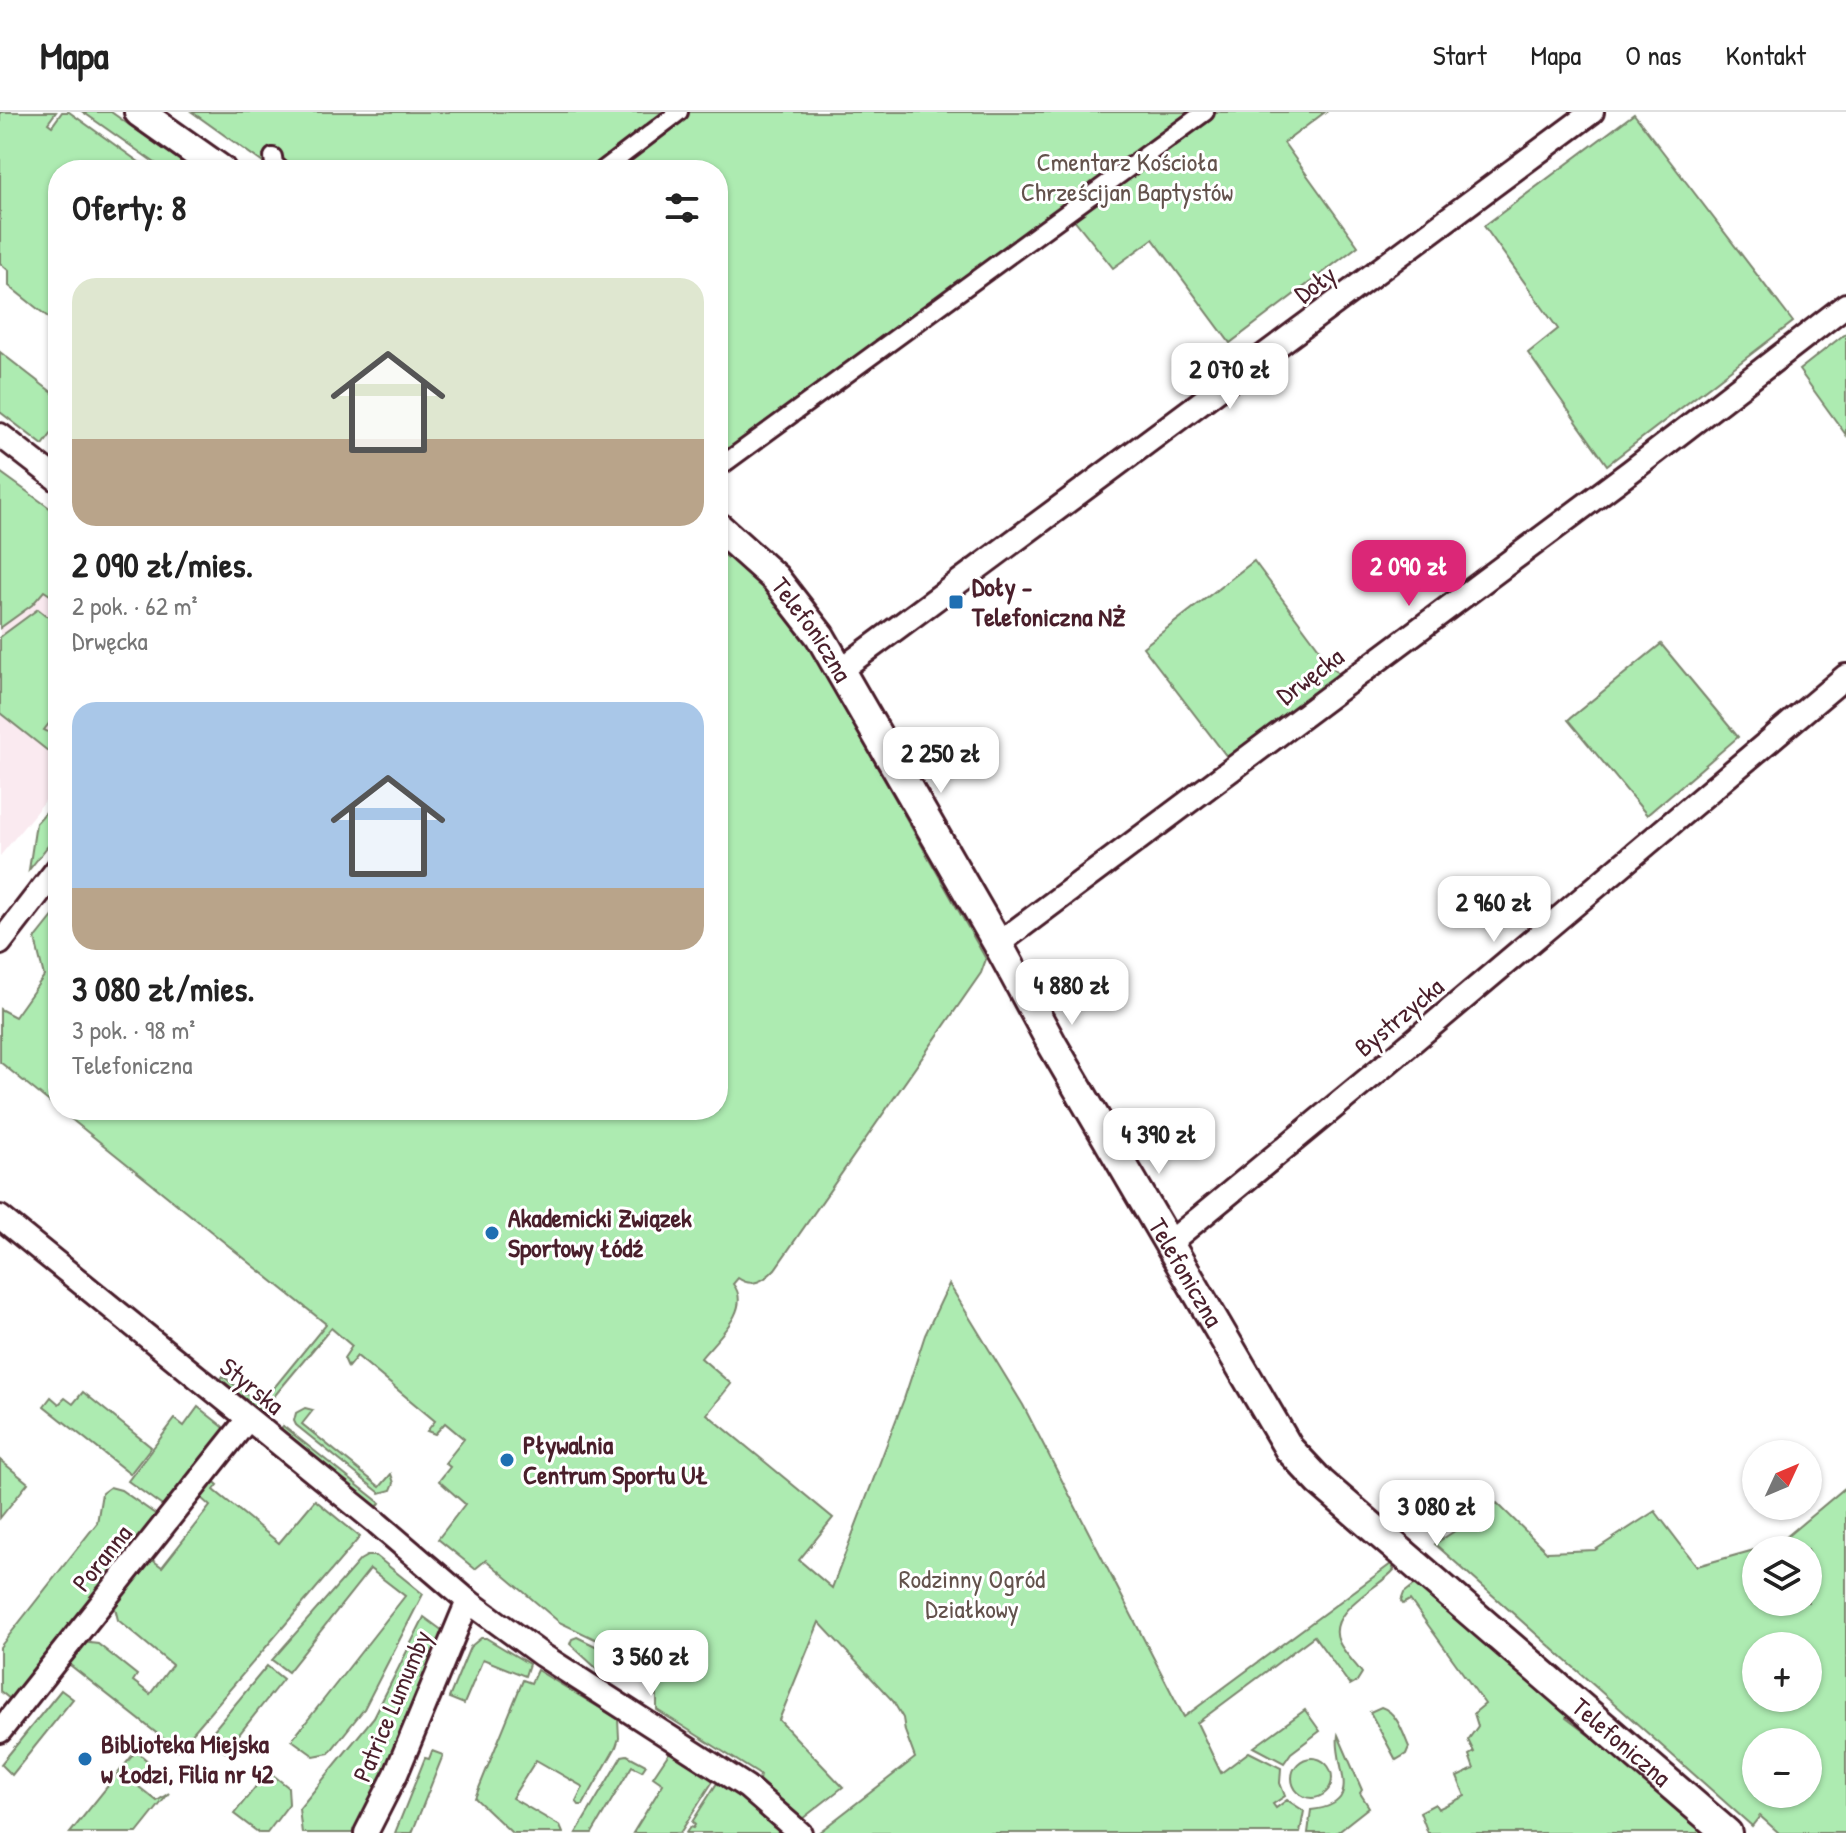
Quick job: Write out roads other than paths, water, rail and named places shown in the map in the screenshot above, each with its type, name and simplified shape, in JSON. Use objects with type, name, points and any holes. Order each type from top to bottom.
[{"type":"street","points":[[139,112],[207,160]]},
{"type":"street","points":[[616,160],[679,112]]},
{"type":"street","points":[[728,461],[1205,112]]},
{"type":"street","name":"Doły","points":[[839,671],[1592,112]]},
{"type":"street","name":"Drwęcka","points":[[998,944],[1631,471],[1846,305]]},
{"type":"street","points":[[0,435],[48,472]]},
{"type":"street","name":"Telefoniczna","points":[[728,536],[786,591],[809,620],[1278,1433],[1306,1468],[1727,1833]]},
{"type":"street","name":"Bystrzycka","points":[[1168,1244],[1846,676]]},
{"type":"street","points":[[0,943],[48,881]]},
{"type":"street","name":"Styrska","points":[[0,1217],[377,1523],[468,1601],[542,1655],[747,1787],[800,1833]]},
{"type":"street","name":"Poranna","points":[[0,1731],[248,1419]]},
{"type":"street","name":"Patrice Lumumby","points":[[366,1833],[396,1774],[468,1601]]},
{"type":"place","name":"Doły - Telefoniczna NŻ","points":[[956,602]]},
{"type":"place","name":"Akademicki Związek Sportowy Łódź","points":[[492,1233]]},
{"type":"place","name":"Pływalnia Centrum Sportu UŁ","points":[[507,1460]]},
{"type":"place","name":"Biblioteka Miejska w Łodzi, Filia nr 42","points":[[85,1759]]},
{"type":"park label","name":"Cmentarz Kościoła Chrześcijan Baptystów","points":[[1127,177]]},
{"type":"park label","name":"Rodzinny Ogród Działkowy","points":[[972,1594]]}]
